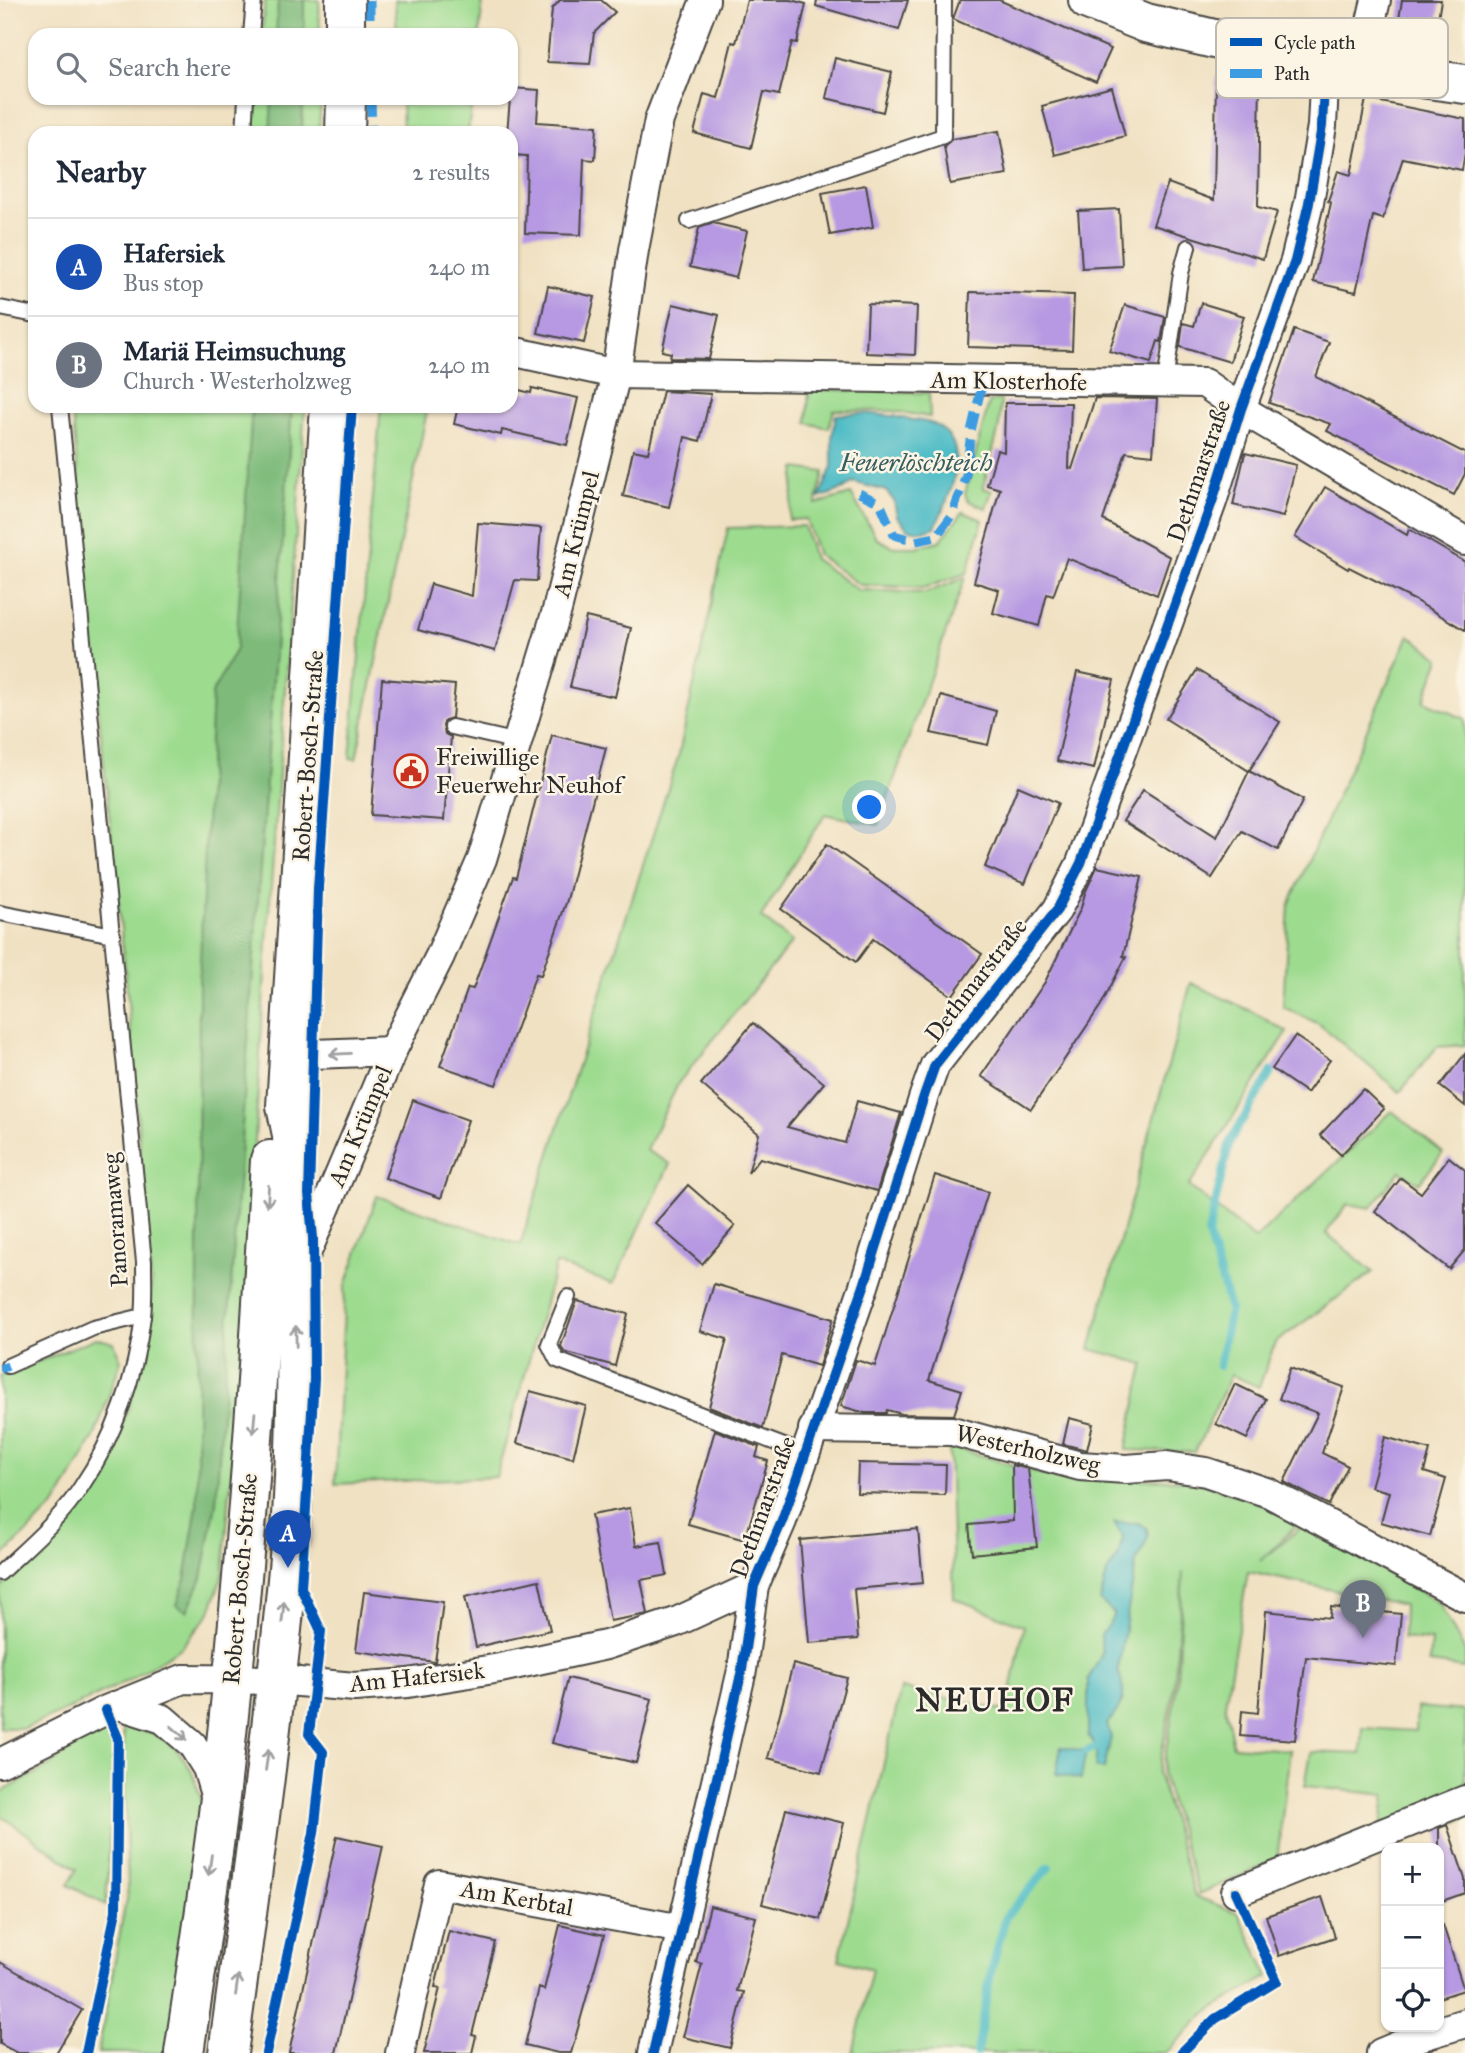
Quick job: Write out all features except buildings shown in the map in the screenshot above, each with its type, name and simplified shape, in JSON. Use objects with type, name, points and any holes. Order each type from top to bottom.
[{"type":"main road","points":[[345,0],[345,28]]},
{"type":"main road","points":[[1088,0],[1146,23],[1216,39]]},
{"type":"main road","points":[[345,126],[346,105]]},
{"type":"main road","name":"Robert-Bosch-Straße","points":[[228,2053],[270,1744],[288,1568],[297,1396],[292,1135],[286,1106],[330,413]]},
{"type":"main road","name":"Robert-Bosch-Straße","points":[[184,2053],[219,1806],[260,1361],[270,1153],[286,1106]]},
{"type":"street","name":"Am Krümpel","points":[[296,1278],[392,1051],[440,956],[482,859],[557,610],[616,374],[634,250],[659,120],[705,0]]},
{"type":"street","name":"Dethmarstraße","points":[[1367,18],[1376,0]]},
{"type":"street","name":"Dethmarstraße","points":[[653,2053],[742,1670],[754,1586],[782,1521],[864,1286],[935,1065],[1057,910],[1081,863],[1212,502],[1241,409],[1295,261],[1307,215],[1322,127],[1332,98]]},
{"type":"street","name":"Am Klosterhofe","points":[[518,353],[616,374],[1204,383],[1241,409],[1465,541]]},
{"type":"street","name":"Am Krümpel","points":[[288,1055],[392,1051]]},
{"type":"street","name":"Westerholzweg","points":[[809,1442],[952,1431],[1080,1466],[1126,1469],[1167,1466],[1206,1472],[1269,1493],[1465,1597]]},
{"type":"street","name":"Am Hafersiek","points":[[0,1763],[119,1705],[183,1679],[231,1678],[355,1686],[408,1683],[500,1668],[606,1645],[676,1622],[754,1586]]},
{"type":"street","points":[[119,1705],[163,1719],[192,1744],[207,1768],[219,1806]]},
{"type":"street","points":[[1236,1892],[1465,1800]]},
{"type":"street","name":"Am Kerbtal","points":[[400,2053],[439,1884],[682,1929]]},
{"type":"street","points":[[1381,2053],[1419,2036],[1465,2023]]},
{"type":"lane","points":[[252,28],[254,0]]},
{"type":"lane","points":[[689,221],[943,136],[944,0]]},
{"type":"lane","points":[[244,126],[246,105]]},
{"type":"lane","points":[[1165,382],[1181,273],[1188,247]]},
{"type":"lane","points":[[0,308],[28,314]]},
{"type":"lane","name":"Panoramaweg","points":[[0,1573],[49,1526],[81,1488],[104,1447],[127,1390],[143,1316],[144,1262],[61,413]]},
{"type":"lane","points":[[452,727],[517,742]]},
{"type":"lane","points":[[0,913],[113,935]]},
{"type":"lane","points":[[568,1297],[549,1344],[556,1360],[809,1442]]},
{"type":"lane","points":[[8,1366],[93,1328],[143,1316]]},
{"type":"green space","points":[[265,0],[319,0],[320,28],[263,28]]},
{"type":"green space","points":[[278,0],[304,0],[304,28],[276,28]]},
{"type":"green space","points":[[395,0],[483,0],[480,28],[397,28]]},
{"type":"green space","points":[[255,105],[321,105],[319,126],[254,126]]},
{"type":"green space","points":[[272,105],[303,105],[302,126],[270,126]]},
{"type":"green space","points":[[402,105],[471,105],[469,126],[403,126]]},
{"type":"green space","points":[[809,389],[929,393],[930,417],[893,411],[834,410],[829,428],[807,423]]},
{"type":"green space","points":[[1001,399],[999,427],[983,488],[992,491],[986,508],[968,501],[965,494],[989,402]]},
{"type":"green space","points":[[73,413],[305,413],[265,971],[244,1324],[223,1574],[209,1614],[182,1647],[131,1679],[71,1708],[25,1728],[0,1728],[0,1589],[63,1527],[90,1490],[105,1463],[129,1405],[137,1375],[144,1345],[151,1282],[126,978],[92,647]]},
{"type":"green space","points":[[252,413],[292,413],[216,1503],[202,1578],[187,1611],[177,1605],[185,1580],[197,1505],[199,984],[212,693],[236,649]]},
{"type":"green space","points":[[380,413],[427,413],[356,759],[350,758]]},
{"type":"green space","points":[[796,468],[824,472],[816,504],[851,494],[877,539],[894,547],[916,547],[940,541],[963,512],[983,520],[967,573],[924,588],[860,585],[818,555],[806,519],[789,520]]},
{"type":"green space","points":[[804,526],[814,559],[858,590],[925,593],[965,578],[878,825],[825,814],[761,917],[792,942],[679,1082],[646,1150],[670,1164],[613,1284],[556,1264],[496,1477],[335,1484],[345,1288],[377,1196],[520,1245],[679,754],[728,528]]},
{"type":"green space","points":[[1409,635],[1440,658],[1424,701],[1465,719],[1465,1045],[1437,1047],[1400,1092],[1319,1024],[1283,1007],[1289,905]]},
{"type":"green space","points":[[1191,983],[1251,1011],[1287,1032],[1189,1186],[1255,1239],[1392,1111],[1443,1153],[1419,1183],[1400,1171],[1371,1208],[1348,1204],[1326,1233],[1373,1272],[1275,1343],[1259,1387],[1231,1375],[1195,1452],[1126,1450],[1144,1364],[1090,1349]]},
{"type":"green space","points":[[96,1338],[114,1343],[121,1361],[95,1435],[56,1504],[0,1559],[0,1377]]},
{"type":"green space","points":[[949,1446],[1056,1478],[1185,1480],[1209,1485],[1260,1503],[1298,1524],[1260,1561],[1301,1527],[1339,1545],[1439,1603],[1465,1652],[1465,1668],[1429,1663],[1431,1641],[1403,1638],[1404,1605],[1248,1572],[1225,1705],[1233,1746],[1290,1750],[1277,1860],[1199,1894],[1162,1774],[1177,1685],[1183,1572],[1174,1687],[1158,1773],[1195,1896],[1238,1913],[1269,1976],[1207,2012],[1166,2053],[853,2053],[872,1969],[839,1960],[901,1688],[1007,1711],[1024,1626],[954,1598]]},
{"type":"green space","points":[[1417,1707],[1465,1711],[1465,1819],[1398,1843],[1381,1843],[1381,1849],[1378,1850],[1385,1795],[1305,1786],[1311,1752],[1361,1754],[1363,1728],[1416,1731]]},
{"type":"green space","points":[[123,1727],[155,1735],[178,1751],[193,1776],[202,1807],[169,2053],[98,2053],[128,1889]]},
{"type":"green space","points":[[115,1729],[106,1905],[68,1885],[77,1869],[0,1815],[0,1793],[49,1766],[85,1737]]},
{"type":"water","name":"Feuerlöschteich","points":[[872,414],[924,422],[936,425],[949,437],[955,448],[955,475],[935,527],[923,531],[908,529],[897,516],[894,501],[886,491],[853,482],[844,489],[819,498],[832,467],[832,438],[836,415]]},
{"type":"water","points":[[1114,1522],[1138,1523],[1147,1528],[1148,1538],[1136,1562],[1118,1670],[1123,1699],[1107,1724],[1111,1737],[1104,1769],[1095,1767],[1097,1747],[1088,1735],[1088,1680],[1102,1654],[1101,1635],[1115,1614],[1100,1601],[1107,1573],[1118,1557],[1123,1537]]},
{"type":"water","points":[[1061,1747],[1086,1751],[1081,1779],[1056,1774]]},
{"type":"waterway","points":[[1219,1366],[1230,1309],[1208,1234],[1230,1141],[1272,1071]]},
{"type":"waterway","points":[[1086,1751],[1097,1747]]},
{"type":"waterway","points":[[977,2053],[991,1972],[1006,1916],[1049,1867]]},
{"type":"marked path","points":[[370,0],[370,28]]},
{"type":"marked path","points":[[371,105],[372,126]]},
{"type":"marked path","points":[[859,493],[880,503],[894,535],[916,541],[936,537],[952,515],[966,475],[971,431],[983,381]]},
{"type":"marked path","points":[[0,1369],[8,1366]]},
{"type":"cycle path","points":[[653,2053],[742,1670],[754,1586],[782,1521],[864,1286],[935,1065],[1057,910],[1081,863],[1212,502],[1241,409],[1295,261],[1309,203],[1322,126],[1323,98]]},
{"type":"cycle path","points":[[266,2053],[314,1833],[323,1752],[309,1734],[321,1631],[301,1588],[314,1379],[313,1238],[309,1194],[318,888],[352,413]]},
{"type":"cycle path","points":[[86,2053],[116,1911],[118,1738],[106,1710]]},
{"type":"cycle path","points":[[1181,2053],[1215,2019],[1277,1981],[1236,1892]]},
{"type":"place","name":"Freiwillige Feuerwehr Neuhof","points":[[411,771]]},
{"type":"place","name":"Hafersiek","points":[[288,1568]]},
{"type":"place","name":"Mariä Heimsuchung","points":[[1363,1638]]},
{"type":"district","name":"NEUHOF","points":[[995,1700]]}]
